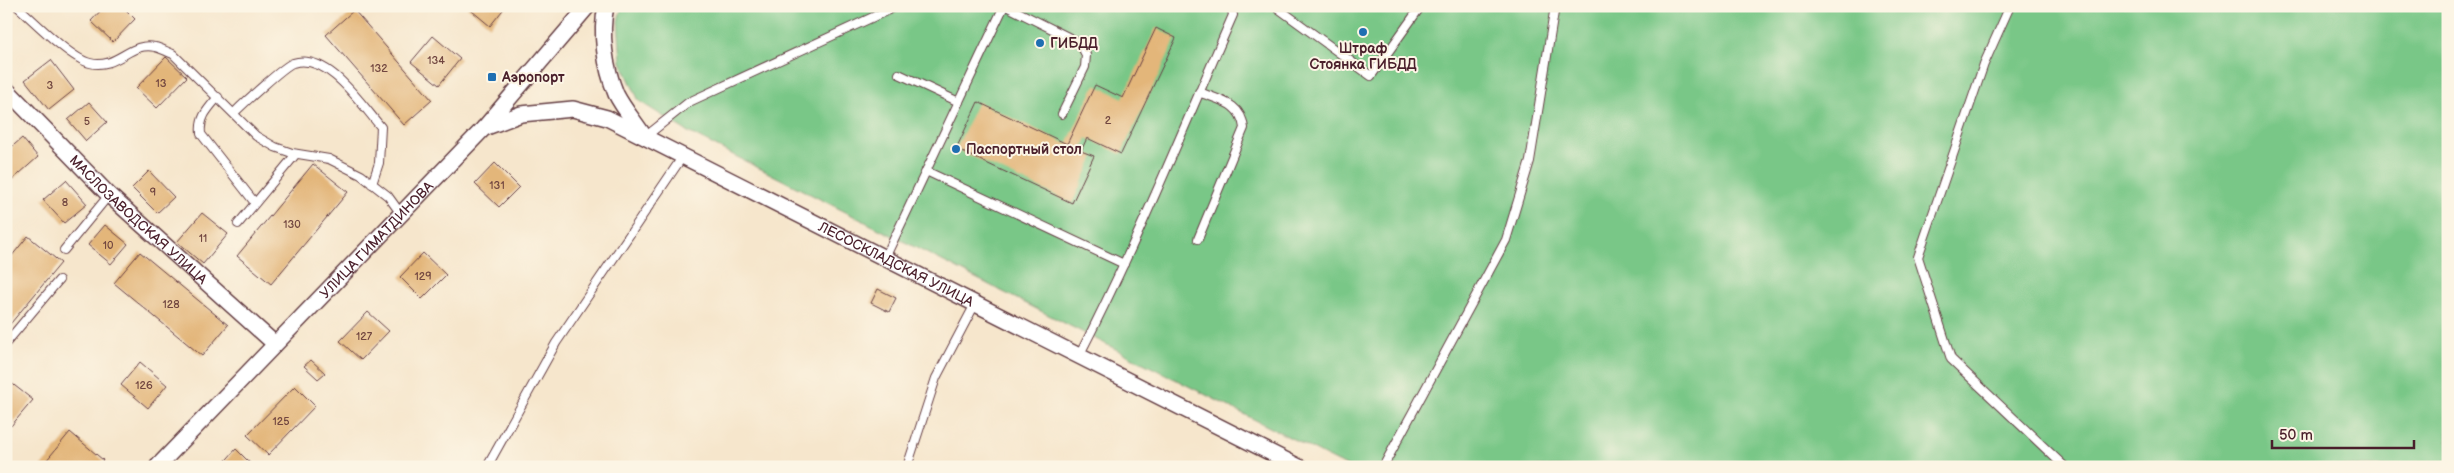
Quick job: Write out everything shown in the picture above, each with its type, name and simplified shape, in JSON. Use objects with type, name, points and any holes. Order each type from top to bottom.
[{"type":"street","name":"УЛИЦА ГИМАТДИНОВА","points":[[157,467],[484,128],[588,6]]},
{"type":"street","points":[[606,6],[604,19],[605,54],[616,94],[645,137]]},
{"type":"street","name":"МАСЛОЗАВОДСКАЯ УЛИЦА","points":[[6,89],[109,195],[275,344]]},
{"type":"street","name":"ЛЕСОСКЛАДСКАЯ УЛИЦА","points":[[484,128],[521,114],[573,109],[607,118],[1299,467]]},
{"type":"lane","points":[[17,6],[74,56],[89,63],[113,62],[130,50],[144,46],[155,47],[173,54],[256,136],[275,147],[296,154],[329,159],[361,175],[388,196],[401,214]]},
{"type":"lane","points":[[645,137],[689,102],[897,6]]},
{"type":"lane","points":[[885,258],[1005,6],[1080,43],[1086,55],[1085,67],[1062,114]]},
{"type":"lane","points":[[1079,356],[1124,264],[1233,14],[1231,6]]},
{"type":"lane","points":[[1274,6],[1371,76],[1421,6]]},
{"type":"lane","points":[[1384,467],[1506,240],[1530,161],[1555,6]]},
{"type":"lane","points":[[2010,6],[1984,64],[1918,257],[1951,359],[2065,467]]},
{"type":"lane","points":[[234,113],[292,63],[310,62],[324,66],[335,74],[381,127],[379,163],[372,184]]},
{"type":"lane","points":[[899,74],[959,102]]},
{"type":"lane","points":[[1198,239],[1244,128],[1243,118],[1237,108],[1199,92]]},
{"type":"lane","points":[[218,97],[203,115],[200,124],[201,134],[256,203]]},
{"type":"lane","points":[[238,224],[296,154]]},
{"type":"lane","points":[[487,467],[556,343],[683,156]]},
{"type":"lane","points":[[926,171],[1124,264]]},
{"type":"lane","points":[[64,250],[109,195]]},
{"type":"lane","points":[[6,343],[59,280]]},
{"type":"lane","points":[[907,467],[936,378],[975,304]]},
{"type":"green space","points":[[622,6],[2448,6],[2448,467],[1348,467],[688,132],[639,101],[621,62],[618,21]]},
{"type":"building","points":[[105,6],[122,6],[135,19],[113,42],[91,21]]},
{"type":"building","points":[[466,6],[506,6],[490,26]]},
{"type":"building","points":[[354,10],[432,100],[404,125],[326,35]]},
{"type":"building","points":[[1156,28],[1176,38],[1121,154],[1087,138],[1081,151],[1094,156],[1072,203],[956,149],[978,102],[1067,144],[1095,85],[1123,98]]},
{"type":"building","points":[[433,36],[460,59],[439,85],[411,62]]},
{"type":"building","points":[[166,57],[187,77],[157,108],[136,88]]},
{"type":"building","points":[[51,60],[74,90],[49,110],[25,80]]},
{"type":"building","points":[[89,102],[107,122],[86,141],[68,120]]},
{"type":"building","points":[[22,138],[38,157],[10,182],[6,178],[6,152]]},
{"type":"building","points":[[495,163],[519,187],[499,207],[475,184]]},
{"type":"building","points":[[313,164],[348,192],[271,284],[237,256]]},
{"type":"building","points":[[149,171],[174,197],[157,213],[132,188]]},
{"type":"building","points":[[66,180],[87,204],[64,223],[43,200]]},
{"type":"building","points":[[202,213],[228,234],[203,264],[177,242]]},
{"type":"building","points":[[105,225],[128,244],[111,264],[88,245]]},
{"type":"building","points":[[28,236],[61,263],[6,329],[6,263]]},
{"type":"building","points":[[140,252],[228,325],[202,356],[114,283]]},
{"type":"building","points":[[423,253],[446,275],[422,299],[400,277]]},
{"type":"building","points":[[878,289],[896,298],[889,312],[871,303]]},
{"type":"building","points":[[368,312],[389,331],[361,360],[340,341]]},
{"type":"building","points":[[311,360],[325,373],[318,379],[304,366]]},
{"type":"building","points":[[140,362],[167,385],[148,408],[121,385]]},
{"type":"building","points":[[10,382],[33,400],[11,426],[6,422],[6,387]]},
{"type":"building","points":[[295,386],[315,406],[268,455],[247,435]]},
{"type":"building","points":[[70,432],[103,460],[98,467],[41,467]]},
{"type":"building","points":[[236,449],[254,467],[220,467]]},
{"type":"place","name":"Штраф Стоянка ГИБДД","points":[[1363,32]]},
{"type":"place","name":"ГИБДД","points":[[1040,43]]},
{"type":"place","name":"Аэропорт","points":[[492,77]]},
{"type":"place","name":"Паспортный стол","points":[[956,149]]}]
